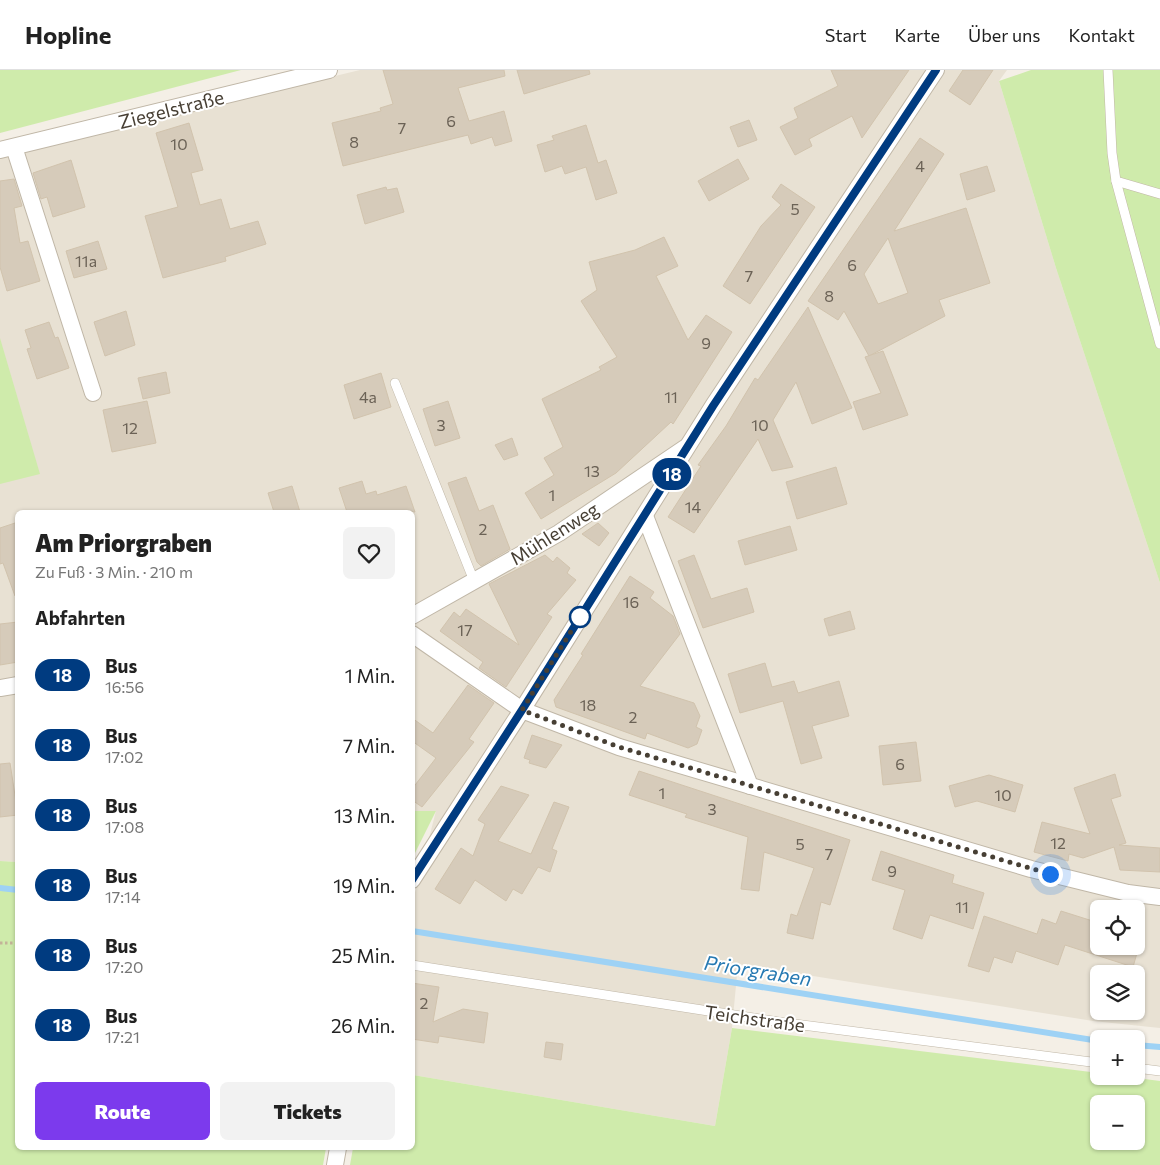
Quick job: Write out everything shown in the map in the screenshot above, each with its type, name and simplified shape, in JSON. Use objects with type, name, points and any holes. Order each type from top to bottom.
[{"type":"street","name":"Ziegelstraße","points":[[94,393],[7,149],[329,70]]},
{"type":"street","points":[[415,875],[692,444],[713,406],[936,70]]},
{"type":"street","name":"Mühlenweg","points":[[415,614],[559,533],[692,444]]},
{"type":"street","points":[[645,516],[750,786]]},
{"type":"street","points":[[415,636],[522,710],[619,747],[1031,870],[1128,893],[1160,898]]},
{"type":"street","points":[[0,688],[15,686]]},
{"type":"street","points":[[335,1165],[338,1150]]},
{"type":"lane","points":[[1108,70],[1112,153],[1116,181],[1160,344]]},
{"type":"lane","points":[[1116,181],[1160,194]]},
{"type":"lane","points":[[395,383],[474,581]]},
{"type":"lane","name":"Teichstraße","points":[[415,965],[779,1022],[1090,1062]]},
{"type":"lane","points":[[1145,1069],[1160,1071]]},
{"type":"path","points":[[0,943],[15,944]]},
{"type":"shaded area","points":[[360,70],[1007,70],[999,81],[1056,268],[1160,583],[1160,1028],[1093,1021],[738,964],[732,1028],[715,1126],[415,1075],[415,892],[436,811],[415,811],[415,510],[15,510],[15,862],[0,861],[0,157]]},
{"type":"green space","points":[[0,70],[241,70],[0,133]]},
{"type":"green space","points":[[1031,70],[1160,70],[1160,583],[1056,268],[999,81]]},
{"type":"green space","points":[[0,338],[40,474],[0,484]]},
{"type":"green space","points":[[415,811],[436,811],[415,853]]},
{"type":"green space","points":[[0,861],[15,862],[15,1150],[326,1150],[323,1165],[0,1165]]},
{"type":"green space","points":[[732,1028],[1090,1072],[1090,1085],[1145,1085],[1145,1079],[1160,1081],[1160,1165],[350,1165],[353,1150],[415,1150],[415,1075],[715,1126]]},
{"type":"building","points":[[383,70],[504,70],[505,76],[458,88],[469,121],[504,111],[512,141],[495,146],[492,137],[471,144],[468,135],[343,166],[332,123],[381,111],[380,108],[393,104]]},
{"type":"building","points":[[517,70],[589,70],[590,74],[524,94]]},
{"type":"building","points":[[831,70],[909,70],[862,138],[852,116],[809,139],[812,146],[795,155],[780,127],[798,118],[794,108],[838,86]]},
{"type":"building","points":[[963,70],[993,70],[970,105],[949,91]]},
{"type":"building","points":[[749,120],[757,140],[738,147],[730,127]]},
{"type":"building","points":[[189,123],[203,170],[191,173],[200,205],[221,199],[230,229],[258,221],[266,244],[225,257],[226,261],[163,278],[145,216],[178,207],[156,133]]},
{"type":"building","points":[[586,125],[598,163],[606,160],[617,193],[596,200],[586,167],[565,174],[562,166],[545,172],[537,145],[554,140],[552,136]]},
{"type":"building","points":[[920,138],[944,154],[894,231],[966,208],[990,283],[939,300],[945,316],[869,356],[844,311],[838,320],[808,301]],"holes":[[[888,238],[908,293],[878,304],[864,274]]]},
{"type":"building","points":[[738,159],[749,179],[709,201],[698,181]]},
{"type":"building","points":[[71,160],[85,207],[53,217],[47,197],[41,199],[33,173]]},
{"type":"building","points":[[987,166],[995,191],[967,200],[960,174]]},
{"type":"building","points":[[14,179],[22,206],[14,208],[20,243],[28,241],[40,281],[7,291],[0,267],[0,181]]},
{"type":"building","points":[[781,184],[815,207],[750,304],[723,286],[761,226],[781,205],[772,197]]},
{"type":"building","points":[[386,187],[387,190],[397,188],[404,212],[365,224],[357,195]]},
{"type":"building","points":[[664,237],[678,266],[656,276],[688,340],[706,315],[732,332],[673,424],[671,422],[616,473],[541,519],[525,493],[554,475],[544,458],[563,447],[542,399],[601,370],[599,367],[617,357],[581,301],[597,290],[589,262],[635,250]]},
{"type":"building","points":[[98,241],[107,269],[74,278],[66,251]]},
{"type":"building","points":[[808,307],[852,408],[812,424],[796,382],[773,420],[793,467],[772,471],[758,439],[694,533],[668,517],[701,466],[698,465],[726,426],[755,378],[758,380]]},
{"type":"building","points":[[126,311],[135,345],[105,356],[94,322]]},
{"type":"building","points":[[49,322],[55,338],[58,337],[69,368],[37,379],[27,349],[31,348],[25,330]]},
{"type":"building","points":[[883,351],[908,415],[863,430],[853,402],[881,393],[865,357]]},
{"type":"building","points":[[166,372],[170,393],[143,399],[138,378]]},
{"type":"building","points":[[381,373],[391,407],[354,419],[344,385]]},
{"type":"building","points":[[147,401],[156,443],[112,452],[103,410]]},
{"type":"building","points":[[448,401],[460,438],[435,446],[423,409]]},
{"type":"building","points":[[512,438],[518,455],[504,460],[495,445]]},
{"type":"building","points":[[836,467],[847,504],[797,519],[786,482]]},
{"type":"building","points":[[466,477],[479,511],[493,505],[510,549],[481,566],[477,562],[448,483]]},
{"type":"building","points":[[362,481],[366,494],[376,491],[377,495],[406,486],[414,510],[346,510],[339,488]]},
{"type":"building","points":[[292,486],[299,510],[273,510],[268,493]]},
{"type":"building","points":[[15,523],[15,596],[3,563],[0,564],[0,528]]},
{"type":"building","points":[[598,523],[609,533],[599,546],[582,534]]},
{"type":"building","points":[[790,526],[797,550],[745,565],[738,541]]},
{"type":"building","points":[[545,555],[553,562],[557,557],[570,568],[567,573],[576,580],[547,614],[552,617],[506,687],[479,668],[483,662],[440,631],[454,612],[460,617],[466,609],[519,645],[489,584]]},
{"type":"building","points":[[694,555],[711,599],[747,588],[754,612],[703,628],[678,561]]},
{"type":"building","points":[[630,576],[654,592],[650,598],[673,616],[680,634],[640,686],[694,703],[700,716],[696,727],[702,730],[697,744],[688,748],[647,733],[645,739],[556,707],[554,700]]},
{"type":"building","points":[[850,611],[855,629],[829,636],[824,619]]},
{"type":"building","points":[[15,622],[15,662],[0,665],[0,624]]},
{"type":"building","points":[[765,663],[772,687],[794,681],[798,693],[839,681],[849,716],[812,726],[822,758],[801,764],[783,701],[740,713],[728,674]]},
{"type":"building","points":[[468,685],[494,703],[469,739],[474,742],[422,807],[415,802],[415,785],[436,758],[415,743],[415,720],[433,733]]},
{"type":"building","points":[[532,735],[562,745],[546,768],[529,763],[530,760],[524,758]]},
{"type":"building","points":[[916,742],[921,781],[883,785],[879,746]]},
{"type":"building","points":[[10,763],[15,796],[15,815],[0,817],[0,764]]},
{"type":"building","points":[[639,771],[850,840],[830,905],[821,902],[813,939],[787,933],[791,914],[797,916],[814,868],[764,852],[759,891],[741,889],[748,837],[685,817],[687,814],[629,795]]},
{"type":"building","points":[[1115,774],[1121,796],[1111,799],[1126,843],[1119,845],[1160,848],[1160,872],[1120,870],[1114,847],[1083,858],[1069,854],[1068,861],[1034,852],[1042,822],[1090,834],[1074,788]]},
{"type":"building","points":[[989,775],[1023,785],[1015,812],[977,801],[955,807],[949,786]]},
{"type":"building","points":[[501,786],[529,795],[498,841],[531,854],[554,802],[569,807],[552,849],[557,851],[550,872],[538,867],[522,894],[513,889],[506,901],[475,880],[460,904],[435,889],[461,848],[473,856],[485,824],[478,820]]},
{"type":"building","points":[[881,851],[954,875],[952,883],[984,893],[973,929],[930,915],[922,939],[893,929],[905,890],[872,880]]},
{"type":"building","points":[[1061,911],[1090,920],[1090,953],[1065,945],[1058,965],[1016,951],[1012,963],[994,957],[989,972],[968,966],[984,916],[1037,934],[1042,919],[1056,924]]},
{"type":"building","points":[[1096,955],[1136,955],[1134,965],[1127,965]]},
{"type":"building","points":[[415,983],[439,987],[433,1022],[463,1009],[488,1013],[484,1043],[439,1036],[438,1043],[415,1039]]},
{"type":"building","points":[[546,1042],[563,1044],[561,1060],[544,1057]]},
{"type":"waterway","name":"Priorgraben","points":[[0,888],[15,890]]},
{"type":"waterway","name":"Priorgraben","points":[[415,931],[1090,1040]]},
{"type":"waterway","name":"Priorgraben","points":[[1145,1046],[1160,1047]]},
{"type":"bus line","name":"18","points":[[415,875],[692,444],[713,406],[936,70]]},
{"type":"route","points":[[580,617],[522,710],[619,747],[1031,870],[1050,874]]}]
